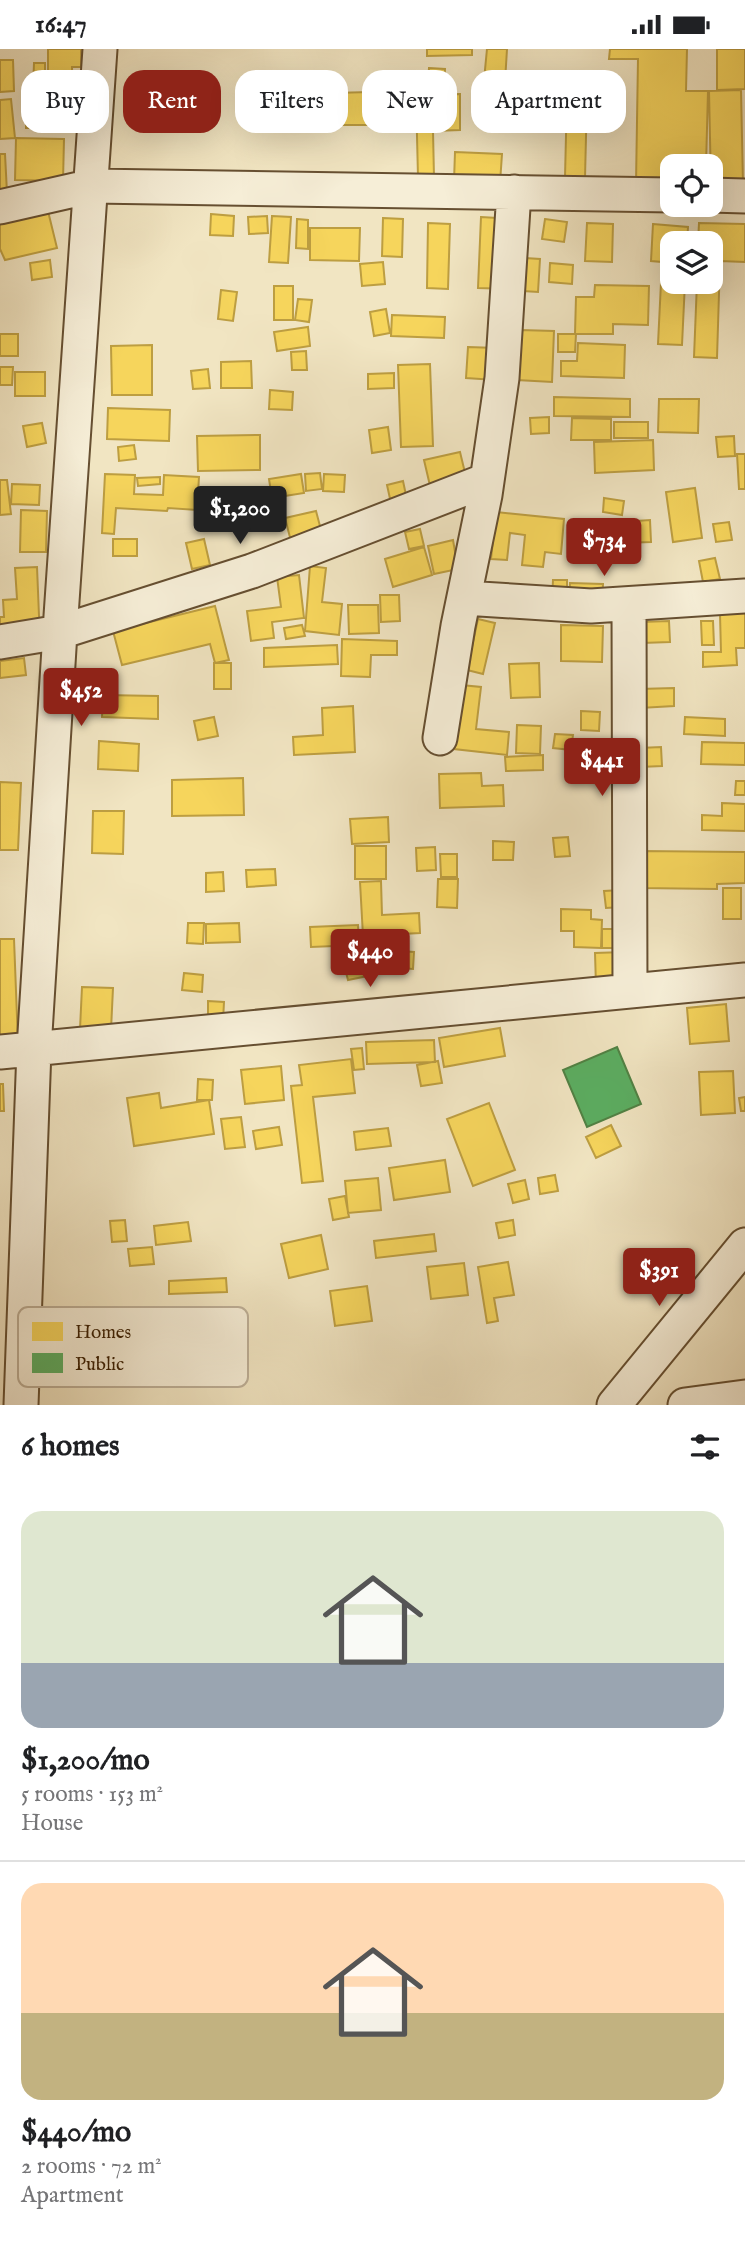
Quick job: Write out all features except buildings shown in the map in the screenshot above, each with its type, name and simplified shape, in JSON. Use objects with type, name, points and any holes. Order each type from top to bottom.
[{"type":"street","points":[[18,1369],[13,1280],[34,1048],[100,49]]},
{"type":"street","points":[[0,207],[93,186],[660,195]]},
{"type":"street","points":[[440,738],[487,480],[502,378],[513,192]]},
{"type":"street","points":[[723,195],[745,196]]},
{"type":"street","points":[[0,642],[60,632],[252,571],[487,480]]},
{"type":"street","points":[[464,598],[591,606],[745,596]]},
{"type":"street","points":[[629,604],[630,991]]},
{"type":"street","points":[[0,1052],[745,980]]},
{"type":"street","points":[[614,1405],[745,1245]]},
{"type":"street","points":[[19,1387],[20,1405]]},
{"type":"street","points":[[685,1405],[745,1397]]}]
